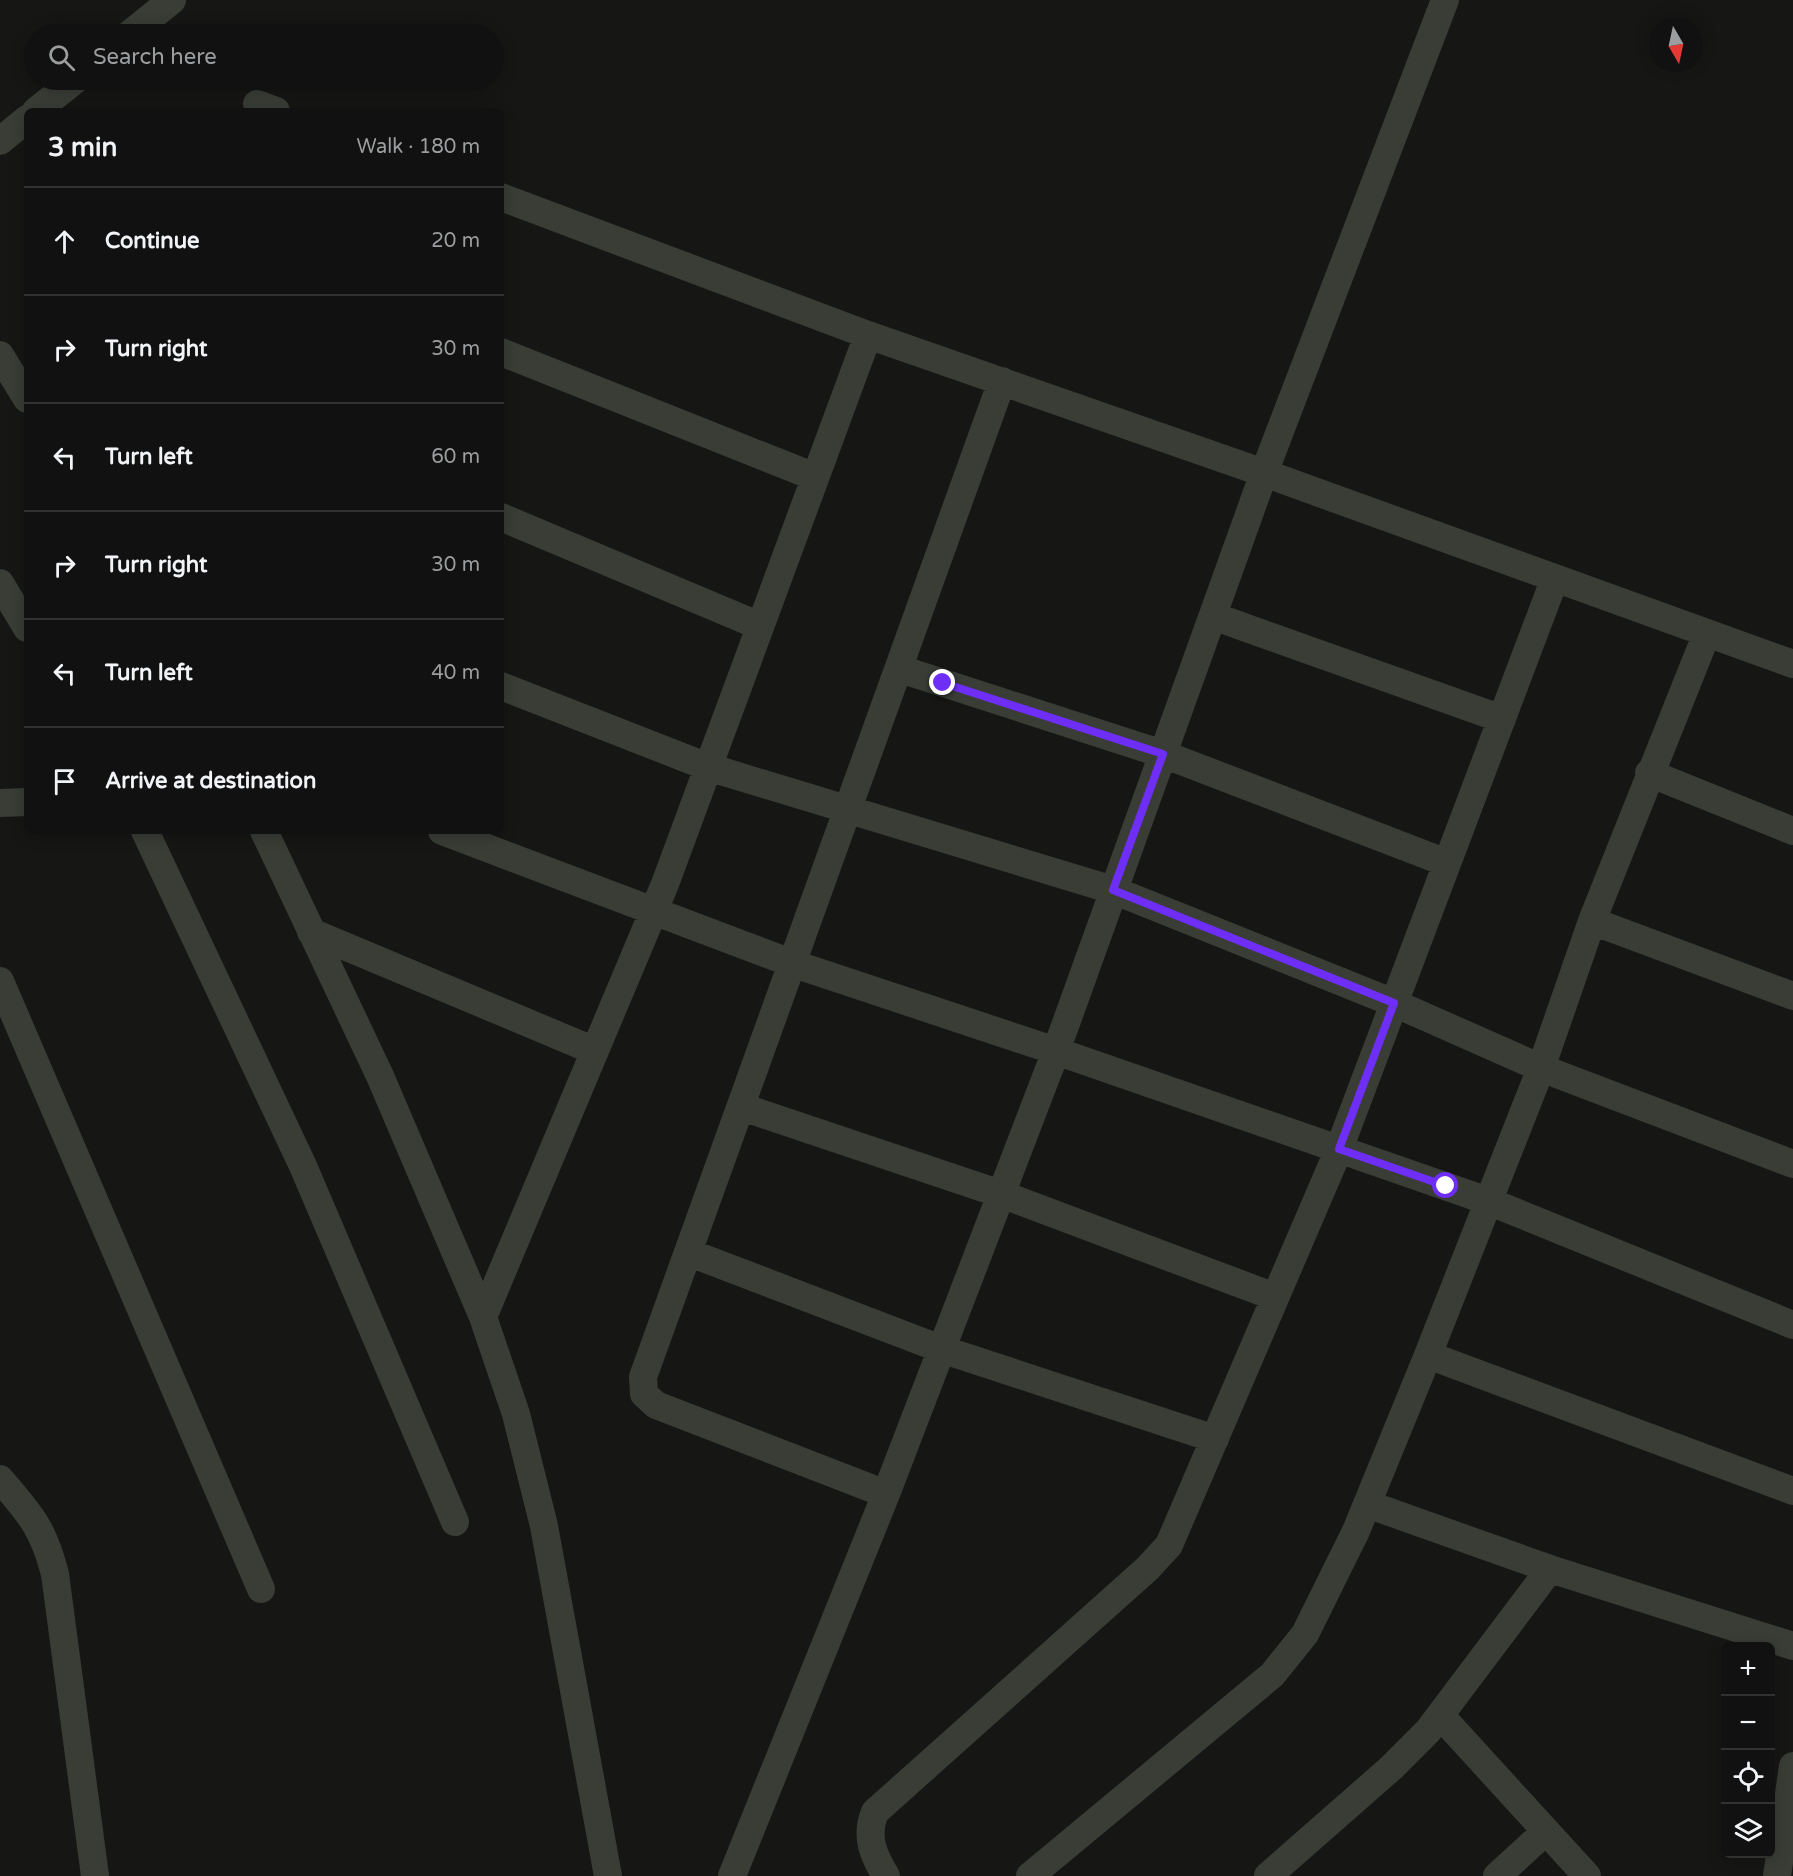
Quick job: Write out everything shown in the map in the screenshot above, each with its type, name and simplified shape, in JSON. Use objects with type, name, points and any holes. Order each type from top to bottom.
[{"type":"street","points":[[142,24],[172,0]]},
{"type":"street","points":[[732,1876],[886,1494],[1056,1051],[1264,473],[1445,0]]},
{"type":"street","points":[[40,108],[62,90]]},
{"type":"street","points":[[0,141],[24,121]]},
{"type":"street","points":[[504,198],[868,335],[1264,473],[1793,664]]},
{"type":"street","points":[[483,1317],[654,911],[868,335]]},
{"type":"street","points":[[504,353],[815,477]]},
{"type":"street","points":[[0,355],[24,394]]},
{"type":"street","points":[[886,1494],[656,1405],[644,1394],[643,1377],[794,964],[1002,381]]},
{"type":"street","points":[[504,518],[760,626]]},
{"type":"street","points":[[886,1876],[871,1846],[870,1823],[875,1812],[1148,1568],[1169,1545],[1339,1149],[1555,578]]},
{"type":"street","points":[[0,583],[24,623]]},
{"type":"street","points":[[1213,616],[1502,719]]},
{"type":"street","points":[[1030,1876],[1272,1675],[1305,1634],[1367,1504],[1428,1355],[1541,1068],[1592,921],[1649,773],[1707,633]]},
{"type":"street","points":[[900,669],[1163,754],[1447,863]]},
{"type":"street","points":[[504,687],[708,766],[1113,890],[1394,1003],[1541,1068],[1793,1164]]},
{"type":"street","points":[[1649,773],[1793,831]]},
{"type":"street","points":[[0,803],[24,802]]},
{"type":"street","points":[[146,834],[303,1166],[455,1522]]},
{"type":"street","points":[[265,834],[380,1076],[483,1317],[516,1414],[544,1526],[608,1876]]},
{"type":"street","points":[[450,834],[794,964],[1056,1051],[1488,1201],[1793,1325]]},
{"type":"street","points":[[1592,921],[1793,996]]},
{"type":"street","points":[[311,932],[595,1051]]},
{"type":"street","points":[[0,981],[261,1588]]},
{"type":"street","points":[[742,1107],[1001,1194],[1275,1296]]},
{"type":"street","points":[[690,1252],[942,1349],[1215,1439]]},
{"type":"street","points":[[1428,1355],[1793,1491]]},
{"type":"street","points":[[0,1479],[36,1521],[49,1550],[55,1574],[95,1876]]},
{"type":"street","points":[[1367,1504],[1550,1569],[1793,1646]]},
{"type":"street","points":[[1268,1876],[1391,1768],[1440,1715],[1550,1569]]},
{"type":"street","points":[[1440,1715],[1587,1876]]},
{"type":"street","points":[[1778,1876],[1793,1766]]},
{"type":"street","points":[[1497,1876],[1545,1832]]},
{"type":"route","points":[[943,683],[1163,754],[1113,890],[1394,1003],[1339,1149],[1446,1186]]}]
